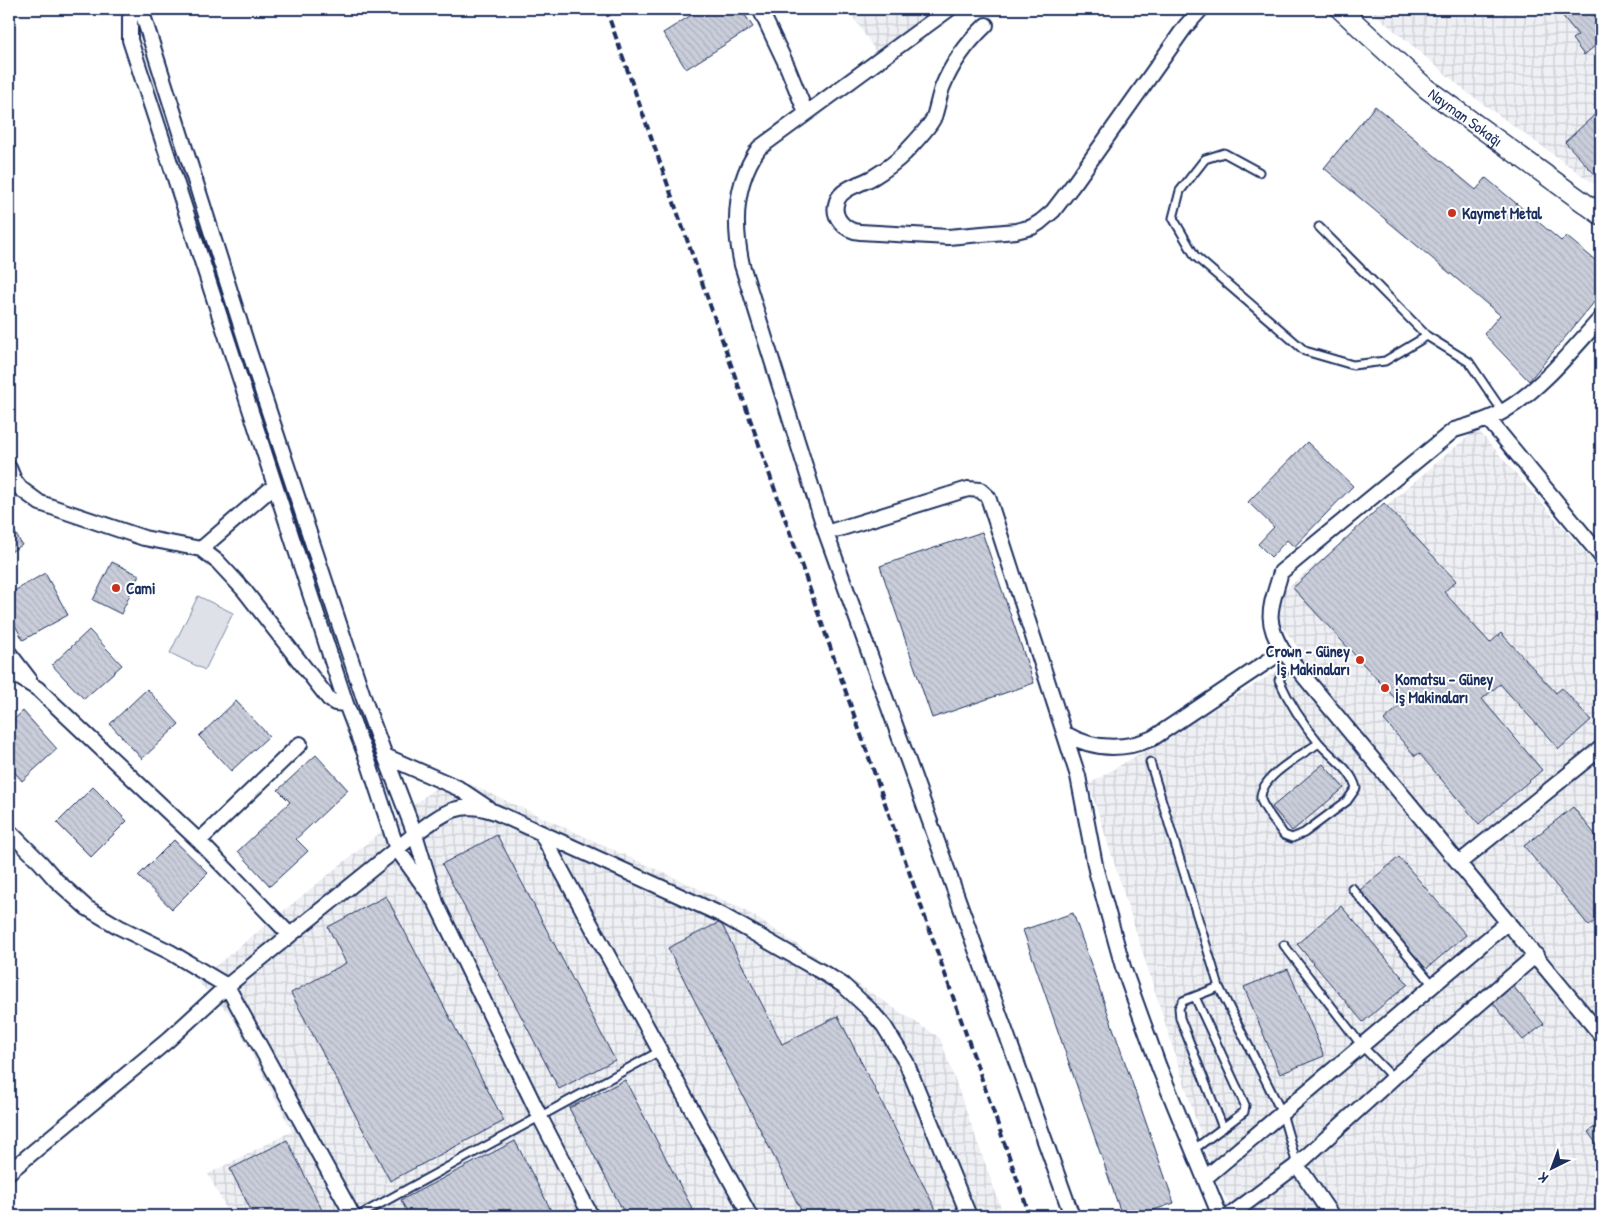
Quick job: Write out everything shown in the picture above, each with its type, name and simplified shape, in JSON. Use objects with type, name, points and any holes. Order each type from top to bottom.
[{"type":"street","points":[[132,9],[130,40],[346,704],[398,849],[436,903]]},
{"type":"street","points":[[141,9],[248,348],[366,705],[415,834],[436,903],[540,1117],[591,1216]]},
{"type":"street","points":[[760,9],[806,113]]},
{"type":"street","points":[[949,9],[759,148],[745,171],[739,192],[736,232],[742,265],[826,533],[1072,1216]]},
{"type":"street","points":[[986,25],[958,57],[943,86],[934,119],[903,155],[876,176],[839,196],[836,206],[837,217],[848,230],[948,237],[1016,231],[1040,222],[1053,211],[1076,181],[1200,9]]},
{"type":"street","name":"Nayman Sokağı","points":[[1340,9],[1427,89],[1601,215]]},
{"type":"street","points":[[1601,318],[1534,390],[1504,412],[1488,420],[1454,430],[1281,572],[1273,596],[1270,618],[1275,639],[1283,651],[1601,1035]]},
{"type":"street","points":[[1488,420],[1601,556]]},
{"type":"street","points":[[9,468],[14,480],[21,489],[40,503],[144,538],[201,549],[218,562],[244,590],[329,699],[335,703],[346,704]]},
{"type":"street","points":[[201,549],[274,486]]},
{"type":"street","points":[[826,533],[968,489],[984,493],[990,502],[1078,776],[1096,870],[1123,967],[1152,1050],[1220,1216]]},
{"type":"street","points":[[1064,733],[1085,743],[1109,748],[1132,745],[1154,738],[1283,651]]},
{"type":"street","points":[[9,653],[38,690],[199,841],[290,935]]},
{"type":"street","points":[[9,671],[38,690]]},
{"type":"street","points":[[199,841],[300,744]]},
{"type":"street","points":[[1459,863],[1601,748]]},
{"type":"street","points":[[385,756],[458,788],[494,812],[722,914],[827,975],[857,997],[884,1026],[906,1062],[968,1216]]},
{"type":"street","points":[[9,1172],[167,1041],[227,986],[415,834],[440,816],[455,809],[474,807],[494,812]]},
{"type":"street","points":[[9,831],[42,863],[56,880],[87,908],[111,923],[170,952],[227,986],[353,1216]]},
{"type":"street","points":[[541,833],[750,1216]]},
{"type":"street","points":[[1205,1178],[1508,922]]},
{"type":"street","points":[[1229,1216],[1298,1165],[1394,1078],[1536,955]]},
{"type":"street","points":[[1298,1165],[1332,1216]]},
{"type":"lane","points":[[1259,172],[1224,153],[1205,159],[1180,190],[1173,218],[1195,256],[1305,351],[1353,365],[1385,361],[1427,336]]},
{"type":"lane","points":[[1319,227],[1427,336],[1469,362],[1504,412]]},
{"type":"lane","points":[[1294,664],[1284,671],[1279,680],[1285,693],[1319,743],[1354,779],[1356,788],[1347,801],[1304,833],[1292,838],[1284,836],[1261,800],[1262,790],[1271,777],[1319,743]]},
{"type":"lane","points":[[1150,762],[1219,987],[1282,1113],[1298,1165]]},
{"type":"lane","points":[[1352,888],[1433,986]]},
{"type":"lane","points":[[1284,944],[1362,1046],[1394,1078]]},
{"type":"lane","points":[[1219,987],[1183,1001],[1179,1008],[1180,1018],[1223,1128]]},
{"type":"lane","points":[[1193,1150],[1244,1112],[1245,1105],[1195,997]]},
{"type":"lane","points":[[358,1216],[660,1051]]},
{"type":"shaded area","points":[[848,9],[933,9],[876,52]]},
{"type":"shaded area","points":[[1369,9],[1601,9],[1601,189],[1468,93]]},
{"type":"shaded area","points":[[1477,429],[1601,571],[1601,1216],[1236,1216],[1214,1177],[1089,784],[1304,655],[1266,606]]},
{"type":"shaded area","points":[[198,596],[233,613],[205,670],[170,653]]},
{"type":"shaded area","points":[[457,782],[474,786],[743,909],[940,1038],[1004,1216],[230,1216],[208,1174],[292,1131],[232,1016],[197,981],[435,788],[441,784]]},
{"type":"building","points":[[701,9],[741,9],[753,27],[686,69],[663,33]]},
{"type":"building","points":[[1557,9],[1601,9],[1601,41],[1584,55],[1572,39],[1578,35]]},
{"type":"building","name":"Kaymet Metal","points":[[1375,106],[1476,190],[1486,178],[1561,241],[1566,236],[1601,265],[1601,294],[1529,381],[1484,334],[1500,315],[1324,168]]},
{"type":"building","points":[[1601,109],[1601,181],[1565,142]]},
{"type":"building","points":[[1307,442],[1353,486],[1294,547],[1287,540],[1271,557],[1258,544],[1274,527],[1248,502]]},
{"type":"building","points":[[1384,503],[1456,581],[1444,592],[1490,643],[1501,633],[1556,693],[1562,688],[1591,720],[1559,749],[1500,684],[1482,699],[1542,770],[1479,824],[1419,753],[1415,756],[1384,720],[1401,705],[1293,588]]},
{"type":"building","points":[[9,522],[22,545],[9,553]]},
{"type":"building","points":[[982,532],[1034,683],[932,718],[880,566]]},
{"type":"building","name":"Cami","points":[[112,562],[139,575],[121,614],[93,600]]},
{"type":"building","points":[[45,573],[68,615],[23,640],[9,614],[9,594]]},
{"type":"building","points":[[89,630],[122,665],[84,699],[52,665]]},
{"type":"building","points":[[147,689],[179,724],[142,759],[110,724]]},
{"type":"building","points":[[236,701],[269,736],[231,771],[199,736]]},
{"type":"building","points":[[23,711],[57,749],[22,781],[9,766],[9,724]]},
{"type":"building","points":[[316,755],[348,790],[296,839],[308,851],[270,886],[238,851],[290,802],[278,790]]},
{"type":"building","points":[[1323,764],[1344,788],[1292,831],[1272,807]]},
{"type":"building","points":[[93,787],[127,821],[91,857],[57,823]]},
{"type":"building","points":[[1573,807],[1601,842],[1601,916],[1589,926],[1524,846]]},
{"type":"building","points":[[497,835],[615,1060],[559,1089],[442,864]]},
{"type":"building","points":[[174,840],[208,873],[172,909],[138,876]]},
{"type":"building","points":[[1399,857],[1466,935],[1426,969],[1360,890]]},
{"type":"building","points":[[386,896],[504,1121],[390,1181],[291,993],[346,963],[328,927]]},
{"type":"building","points":[[1341,906],[1408,984],[1363,1022],[1297,944]]},
{"type":"building","points":[[1073,913],[1174,1203],[1137,1216],[1122,1216],[1023,930]]},
{"type":"building","points":[[718,923],[722,925],[782,1044],[838,1016],[939,1216],[804,1216],[668,948]]},
{"type":"building","points":[[1288,969],[1324,1056],[1280,1074],[1244,987]]},
{"type":"building","points":[[1513,986],[1544,1024],[1523,1040],[1493,1003]]},
{"type":"building","points":[[625,1080],[696,1216],[626,1216],[569,1108]]},
{"type":"building","points":[[1601,1122],[1601,1150],[1588,1132]]},
{"type":"building","points":[[287,1140],[325,1216],[254,1216],[230,1169]]},
{"type":"building","points":[[515,1141],[554,1216],[409,1216],[401,1200]]},
{"type":"railway","points":[[606,9],[1030,1216]]},
{"type":"place","name":"Kaymet Metal","points":[[1452,213]]},
{"type":"place","name":"Cami","points":[[116,588]]},
{"type":"place","name":"Crown - Güney İş Makinaları","points":[[1360,660]]},
{"type":"place","name":"Komatsu - Güney İş Makinaları","points":[[1385,688]]}]
